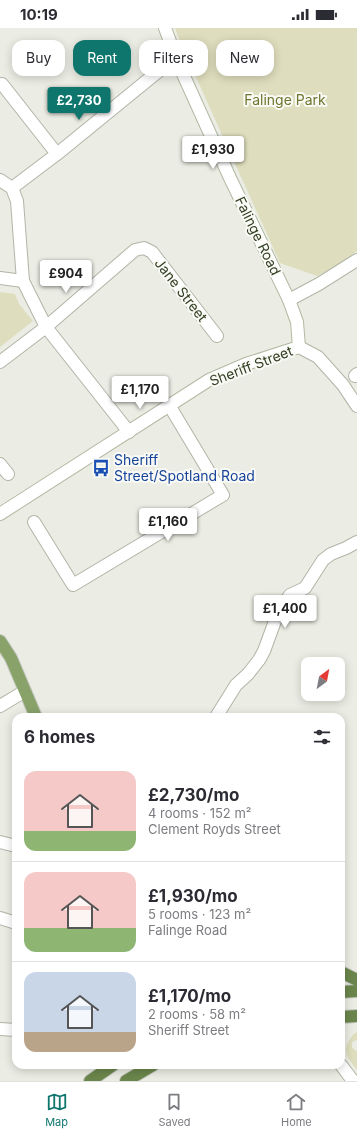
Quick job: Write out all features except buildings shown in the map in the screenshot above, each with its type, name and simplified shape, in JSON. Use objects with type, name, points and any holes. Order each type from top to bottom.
[{"type":"highway","points":[[345,974],[357,980]]},
{"type":"highway","points":[[345,992],[357,991]]},
{"type":"highway","points":[[345,1017],[357,1016]]},
{"type":"highway","points":[[90,1081],[107,1069]]},
{"type":"highway","points":[[126,1081],[146,1069]]},
{"type":"main road","points":[[0,641],[11,658],[34,713]]},
{"type":"street","name":"Falinge Road","points":[[165,28],[178,63],[230,178],[289,300],[297,322],[299,347]]},
{"type":"street","points":[[12,188],[57,154],[153,76]]},
{"type":"street","points":[[2,84],[57,154]]},
{"type":"street","points":[[0,180],[12,188],[17,201],[22,281],[46,327],[128,432]]},
{"type":"street","name":"Jane Street","points":[[46,327],[135,250],[144,248],[152,252],[217,336]]},
{"type":"street","points":[[289,300],[320,284],[356,262]]},
{"type":"street","points":[[0,278],[22,281]]},
{"type":"street","points":[[0,362],[46,327]]},
{"type":"street","points":[[299,347],[318,357],[343,386],[357,406]]},
{"type":"street","name":"Sheriff Street","points":[[0,514],[209,380],[246,364],[299,347]]},
{"type":"street","points":[[34,522],[73,585],[223,495],[169,405]]},
{"type":"street","points":[[0,464],[8,474]]},
{"type":"street","points":[[218,713],[236,685],[248,674],[259,660],[264,651],[275,621],[290,595],[304,588],[322,560],[331,554],[357,542]]},
{"type":"street","points":[[0,706],[25,691]]},
{"type":"street","points":[[0,842],[12,845]]},
{"type":"street","points":[[0,918],[12,922]]},
{"type":"street","points":[[0,1029],[12,1030]]},
{"type":"street","points":[[344,1069],[353,1081]]},
{"type":"green space","name":"Falinge Park","points":[[175,28],[357,28],[357,251],[333,268],[317,276],[280,263],[195,76],[208,76],[208,40],[180,40]]},
{"type":"green space","points":[[0,292],[15,294],[19,304],[33,321],[0,347]]},
{"type":"green space","points":[[357,1032],[357,1040],[352,1042],[352,1048],[357,1051],[357,1070],[347,1055],[346,1048],[353,1035]]},
{"type":"place","name":"Sheriff Street/Spotland Road","points":[[101,468]]}]
